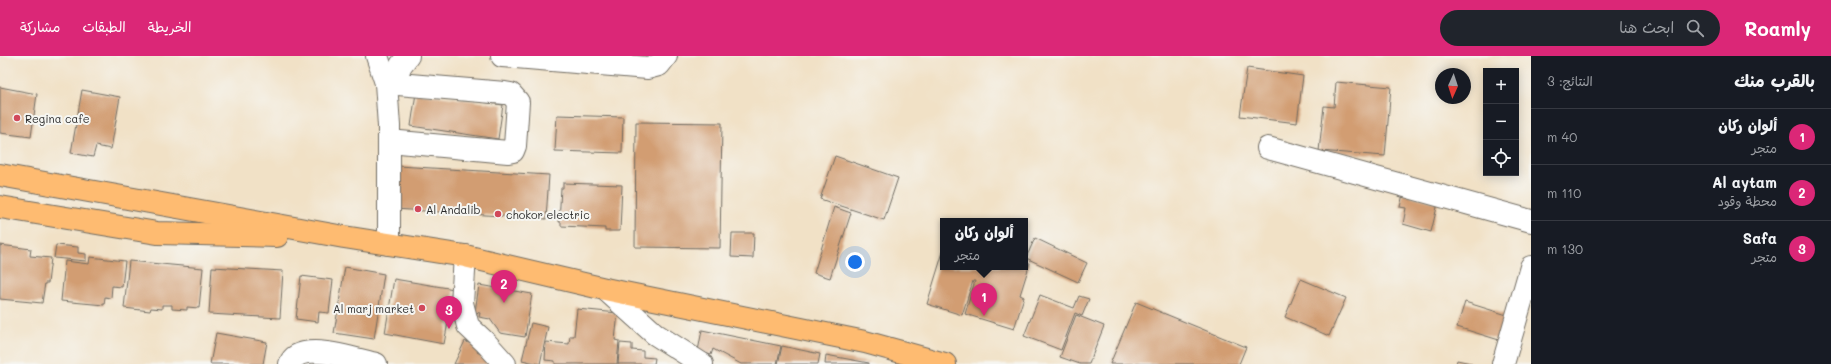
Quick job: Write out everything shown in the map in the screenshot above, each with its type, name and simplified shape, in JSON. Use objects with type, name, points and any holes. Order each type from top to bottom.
[{"type":"main road","points":[[0,175],[344,237],[465,256],[605,289],[865,342],[945,364]]},
{"type":"main road","points":[[0,207],[157,234],[344,237]]},
{"type":"street","points":[[377,56],[390,84],[389,244]]},
{"type":"street","points":[[390,84],[408,56]]},
{"type":"street","points":[[502,56],[648,68],[659,66],[666,56]]},
{"type":"street","points":[[389,141],[508,152],[513,151],[515,146],[518,102],[511,94],[390,84]]},
{"type":"street","points":[[1268,148],[1531,221]]},
{"type":"street","points":[[465,256],[462,303],[468,326],[505,364]]},
{"type":"street","points":[[1503,364],[1531,267]]},
{"type":"street","points":[[605,289],[655,334],[702,364]]},
{"type":"street","points":[[290,364],[291,360],[299,355],[312,351],[338,355],[376,364]]},
{"type":"building","points":[[1247,68],[1303,76],[1297,123],[1240,116]]},
{"type":"building","points":[[1336,82],[1391,87],[1385,156],[1319,151],[1324,106],[1334,107]]},
{"type":"building","name":"Regina cafe","points":[[0,87],[37,94],[31,137],[0,133]]},
{"type":"building","points":[[82,90],[120,97],[111,149],[96,146],[93,157],[71,153]]},
{"type":"building","points":[[416,93],[503,105],[498,139],[411,126]]},
{"type":"building","points":[[557,115],[623,117],[622,153],[555,151]]},
{"type":"building","points":[[636,122],[722,123],[720,248],[635,247]]},
{"type":"building","points":[[835,156],[898,178],[884,220],[820,199]]},
{"type":"building","points":[[398,166],[549,175],[546,219],[395,209]]},
{"type":"building","points":[[563,183],[622,185],[620,231],[605,231],[605,228],[561,226],[561,222],[559,222],[561,188],[563,188]]},
{"type":"building","points":[[1403,194],[1438,203],[1431,232],[1403,224],[1406,208],[1400,207]]},
{"type":"building","points":[[834,207],[851,213],[830,278],[814,273]]},
{"type":"building","points":[[732,233],[754,233],[753,258],[731,257]]},
{"type":"building","points":[[1035,238],[1087,263],[1078,282],[1028,259],[1028,254]]},
{"type":"building","points":[[0,245],[31,249],[30,256],[51,258],[48,283],[45,283],[42,303],[0,299]]},
{"type":"building","points":[[56,245],[78,247],[78,253],[86,254],[86,261],[54,258]]},
{"type":"building","points":[[90,257],[125,261],[122,287],[112,286],[111,298],[105,297],[104,305],[61,301],[65,261],[89,264]]},
{"type":"building","points":[[129,261],[203,268],[199,308],[187,307],[187,310],[172,309],[172,305],[162,305],[162,309],[151,308],[150,311],[124,308]]},
{"type":"building","points":[[940,262],[940,270],[1028,270],[1020,295],[1024,297],[1014,329],[965,314],[975,281],[973,281],[962,315],[927,304]]},
{"type":"building","points":[[212,267],[283,271],[280,318],[209,314]]},
{"type":"building","points":[[345,267],[384,274],[374,339],[334,333]]},
{"type":"building","points":[[301,276],[333,280],[329,313],[319,312],[318,322],[296,319]]},
{"type":"building","points":[[394,279],[454,289],[444,344],[385,333]]},
{"type":"building","points":[[1301,279],[1346,298],[1329,336],[1285,317]]},
{"type":"building","points":[[479,285],[532,294],[525,337],[500,333],[490,319],[479,317],[480,313],[475,312]]},
{"type":"building","points":[[1040,295],[1074,308],[1079,296],[1089,299],[1082,316],[1075,313],[1061,350],[1024,336]]},
{"type":"building","points":[[1136,302],[1246,347],[1239,364],[1110,364]]},
{"type":"building","points":[[1465,302],[1507,315],[1499,340],[1457,327]]},
{"type":"building","points":[[577,309],[618,313],[615,340],[619,341],[617,364],[555,364],[555,361],[545,360],[546,342],[569,344],[570,336],[574,336]]},
{"type":"building","points":[[1076,315],[1104,326],[1089,364],[1080,364],[1060,357]]},
{"type":"building","points":[[531,323],[548,327],[540,364],[522,360]]},
{"type":"building","points":[[702,330],[781,346],[777,364],[741,364],[713,349],[711,355],[698,351]]},
{"type":"building","points":[[216,333],[267,342],[263,364],[210,364]]},
{"type":"building","points":[[465,341],[479,348],[477,352],[494,361],[492,364],[454,364]]},
{"type":"building","points":[[620,343],[632,344],[632,350],[643,351],[643,357],[655,358],[654,364],[618,364]]},
{"type":"building","points":[[782,346],[820,354],[818,364],[778,364]]},
{"type":"building","points":[[826,355],[869,363],[869,364],[825,364]]},
{"type":"building","points":[[1457,360],[1471,363],[1471,364],[1456,364]]},
{"type":"place","name":"Regina cafe","points":[[17,118]]},
{"type":"place","name":"Al Andalib","points":[[418,209]]},
{"type":"place","name":"chokor electric","points":[[498,214]]},
{"type":"place","name":"Al aytam","points":[[504,303]]},
{"type":"place","name":"Al marj market","points":[[422,308]]},
{"type":"place","name":"ألوان ركان","points":[[984,316]]},
{"type":"place","name":"Safa","points":[[449,329]]}]
